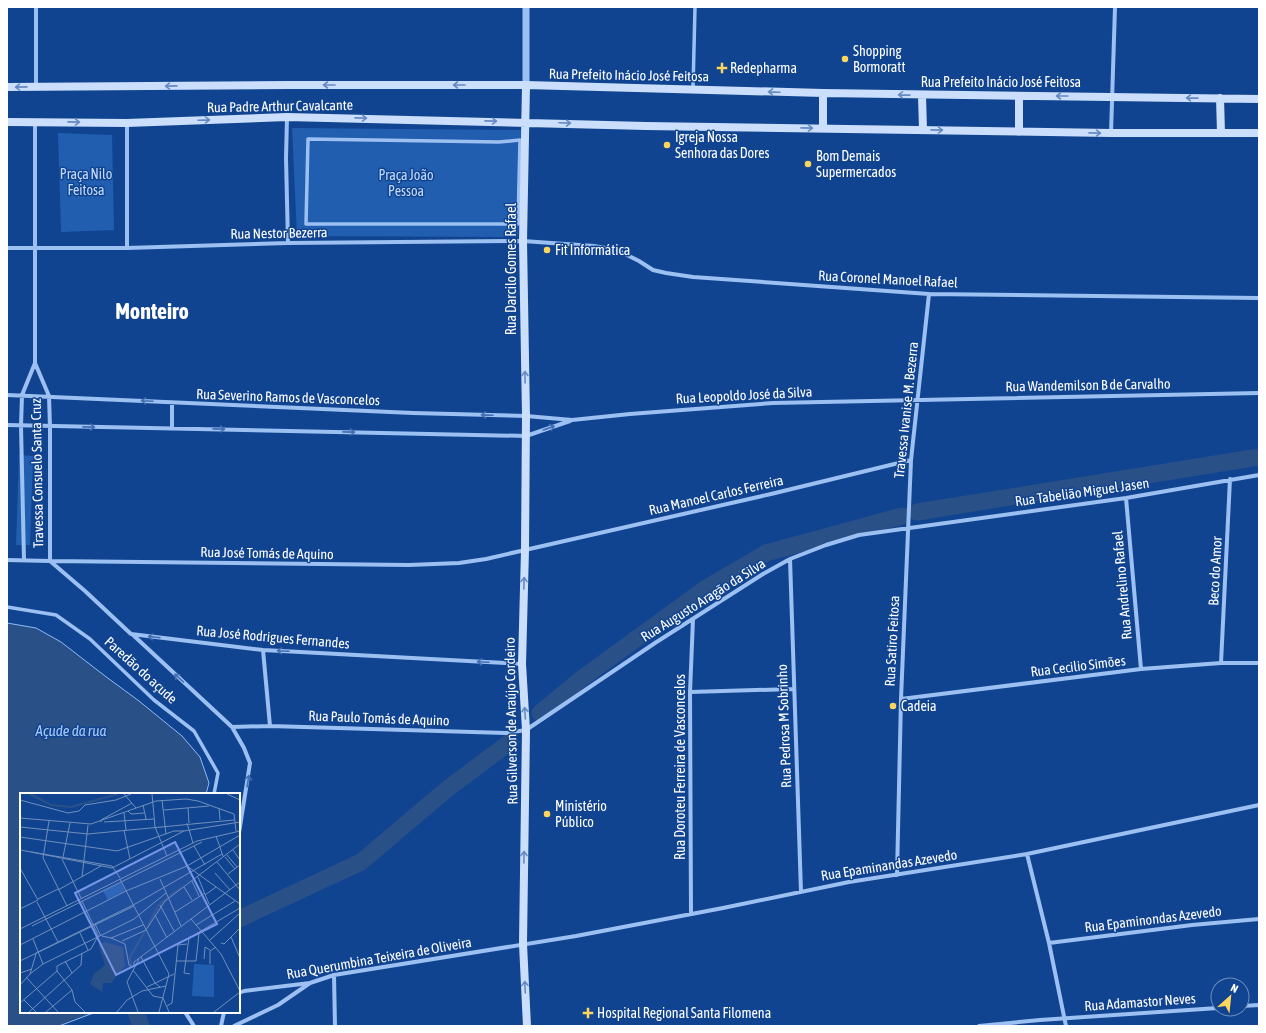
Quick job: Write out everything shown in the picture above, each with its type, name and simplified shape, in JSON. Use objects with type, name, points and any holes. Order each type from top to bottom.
[{"type":"main road","name":"Rua Padre Arthur Cavalcante","points":[[7,87],[526,85]]},
{"type":"main road","name":"Rua Prefeito Inácio José Feitosa","points":[[526,85],[922,95],[1112,96],[1259,99]]},
{"type":"main road","name":"Rua Darcilo Gomes Rafael","points":[[526,85],[523,242],[526,416]]},
{"type":"main road","points":[[823,93],[823,128]]},
{"type":"main road","points":[[922,95],[923,130]]},
{"type":"main road","points":[[1019,96],[1019,132]]},
{"type":"main road","points":[[1220,98],[1221,133]]},
{"type":"main road","name":"Rua Padre Arthur Cavalcante","points":[[7,122],[127,123],[287,117],[526,122]]},
{"type":"main road","points":[[526,122],[646,126],[1019,132],[1259,133]]},
{"type":"main road","name":"Rua Gilverson de Araújo Cordeiro","points":[[526,416],[522,664],[526,730],[523,944],[527,1026]]},
{"type":"street","points":[[36,7],[36,87]]},
{"type":"street","points":[[526,7],[526,85]]},
{"type":"street","points":[[693,89],[694,7]]},
{"type":"street","points":[[1111,133],[1115,7]]},
{"type":"street","points":[[287,117],[286,158],[288,243]]},
{"type":"street","name":"Travessa Consuelo Santa Cruz","points":[[22,395],[35,363],[35,122]]},
{"type":"street","points":[[127,123],[127,248]]},
{"type":"street","points":[[308,139],[499,142],[520,140],[518,224],[306,224],[308,139]]},
{"type":"street","name":"Rua Nestor Bezerra","points":[[7,248],[127,248],[288,243],[523,242]]},
{"type":"street","name":"Rua Coronel Manoel Rafael","points":[[523,242],[594,246],[617,250],[653,270],[678,275],[929,294],[1259,298]]},
{"type":"street","name":"Travessa Ivanise M. Bezerra","points":[[908,528],[911,460],[929,294]]},
{"type":"street","name":"Travessa Consuelo Santa Cruz","points":[[35,363],[49,396],[50,562]]},
{"type":"street","name":"Rua Wandemilson B de Carvalho","points":[[918,400],[1259,393]]},
{"type":"street","name":"Rua Severino Ramos de Vasconcelos","points":[[7,395],[172,403],[526,416]]},
{"type":"street","points":[[22,395],[21,426],[24,560]]},
{"type":"street","name":"Rua Leopoldo José da Silva","points":[[526,416],[572,420],[773,403],[918,400]]},
{"type":"street","points":[[172,403],[172,428]]},
{"type":"street","name":"Rua Leopoldo José da Silva","points":[[526,436],[572,420]]},
{"type":"street","points":[[7,425],[526,436]]},
{"type":"street","name":"Rua Manoel Carlos Ferreira","points":[[525,550],[771,494],[911,460]]},
{"type":"street","name":"Rua Tabelião Miguel Jasen","points":[[908,528],[1126,498],[1259,475]]},
{"type":"street","name":"Beco do Amor","points":[[1221,663],[1230,480]]},
{"type":"street","name":"Rua Andrelino Rafael","points":[[1126,498],[1141,670]]},
{"type":"street","name":"Rua Augusto Aragão da Silva","points":[[526,730],[693,619],[763,574],[790,559],[826,545],[860,535],[908,528]]},
{"type":"street","name":"Rua Satiro Feitosa","points":[[897,875],[901,699],[908,528]]},
{"type":"street","name":"Rua José Tomás de Aquino","points":[[7,560],[50,562],[409,565],[459,563],[486,559],[525,550]]},
{"type":"street","name":"Rua Pedrosa M Sobrinho","points":[[790,559],[793,689],[801,892]]},
{"type":"street","points":[[50,562],[85,591],[232,727],[244,748],[250,763],[240,827]]},
{"type":"street","name":"Paredão do açude","points":[[7,607],[56,615],[90,639],[154,700],[194,731],[218,773],[214,793]]},
{"type":"street","name":"Rua Doroteu Ferreira de Vasconcelos","points":[[691,914],[690,692],[693,619]]},
{"type":"street","name":"Rua José Rodrigues Fernandes","points":[[131,634],[263,650],[522,664]]},
{"type":"street","points":[[263,650],[270,726]]},
{"type":"street","name":"Rua Cecilio Simões","points":[[901,699],[1141,670],[1221,663],[1259,663]]},
{"type":"street","points":[[690,692],[793,689]]},
{"type":"street","name":"Rua Paulo Tomás de Aquino","points":[[232,727],[270,726],[506,733],[526,730]]},
{"type":"street","name":"Rua Epaminandas Azevedo","points":[[523,944],[576,936],[849,882],[1027,854],[1259,805]]},
{"type":"street","points":[[1027,854],[1049,943],[1063,1019],[1066,1026]]},
{"type":"street","name":"Rua Epaminondas Azevedo","points":[[1049,943],[1192,925],[1259,919]]},
{"type":"street","name":"Rua Querumbina Teixeira de Oliveira","points":[[240,993],[310,982],[334,975],[523,944]]},
{"type":"street","points":[[334,975],[335,1026]]},
{"type":"street","points":[[234,1026],[278,1005],[310,982]]},
{"type":"street","name":"Rua Adamastor Neves","points":[[979,1026],[1040,1020],[1210,1009]]},
{"type":"street","points":[[186,1013],[194,1026]]},
{"type":"street","points":[[221,1026],[224,1013]]},
{"type":"street","points":[[1036,1026],[1040,1020]]},
{"type":"green space","name":"Praça João Pessoa","points":[[292,128],[521,130],[518,237],[297,236]]},
{"type":"green space","name":"Praça Nilo Feitosa","points":[[58,133],[112,135],[114,230],[61,232]]},
{"type":"green space","points":[[19,455],[33,456],[30,545],[16,545]]},
{"type":"water","name":"Açude da rua","points":[[7,623],[36,628],[61,642],[139,701],[182,736],[200,757],[209,783],[206,793],[20,793],[20,1013],[93,1013],[59,1026],[7,1026]]},
{"type":"waterway","points":[[917,512],[1259,457]]},
{"type":"waterway","points":[[540,713],[581,679],[706,588],[766,553],[902,516]]},
{"type":"waterway","points":[[240,919],[361,862],[446,790],[510,742]]},
{"type":"waterway","points":[[136,1013],[141,1026]]},
{"type":"place","name":"Shopping Bormoratt","points":[[845,59]]},
{"type":"place","name":"Redepharma","points":[[722,68]]},
{"type":"place","name":"Igreja Nossa Senhora das Dores","points":[[667,145]]},
{"type":"place","name":"Bom Demais Supermercados","points":[[808,164]]},
{"type":"place","name":"Fit Informática","points":[[547,250]]},
{"type":"place","name":"Cadeia","points":[[893,706]]},
{"type":"place","name":"Ministério Público","points":[[547,814]]},
{"type":"place","name":"Hospital Regional Santa Filomena","points":[[588,1013]]},
{"type":"district","name":"Monteiro","points":[[152,311]]}]
